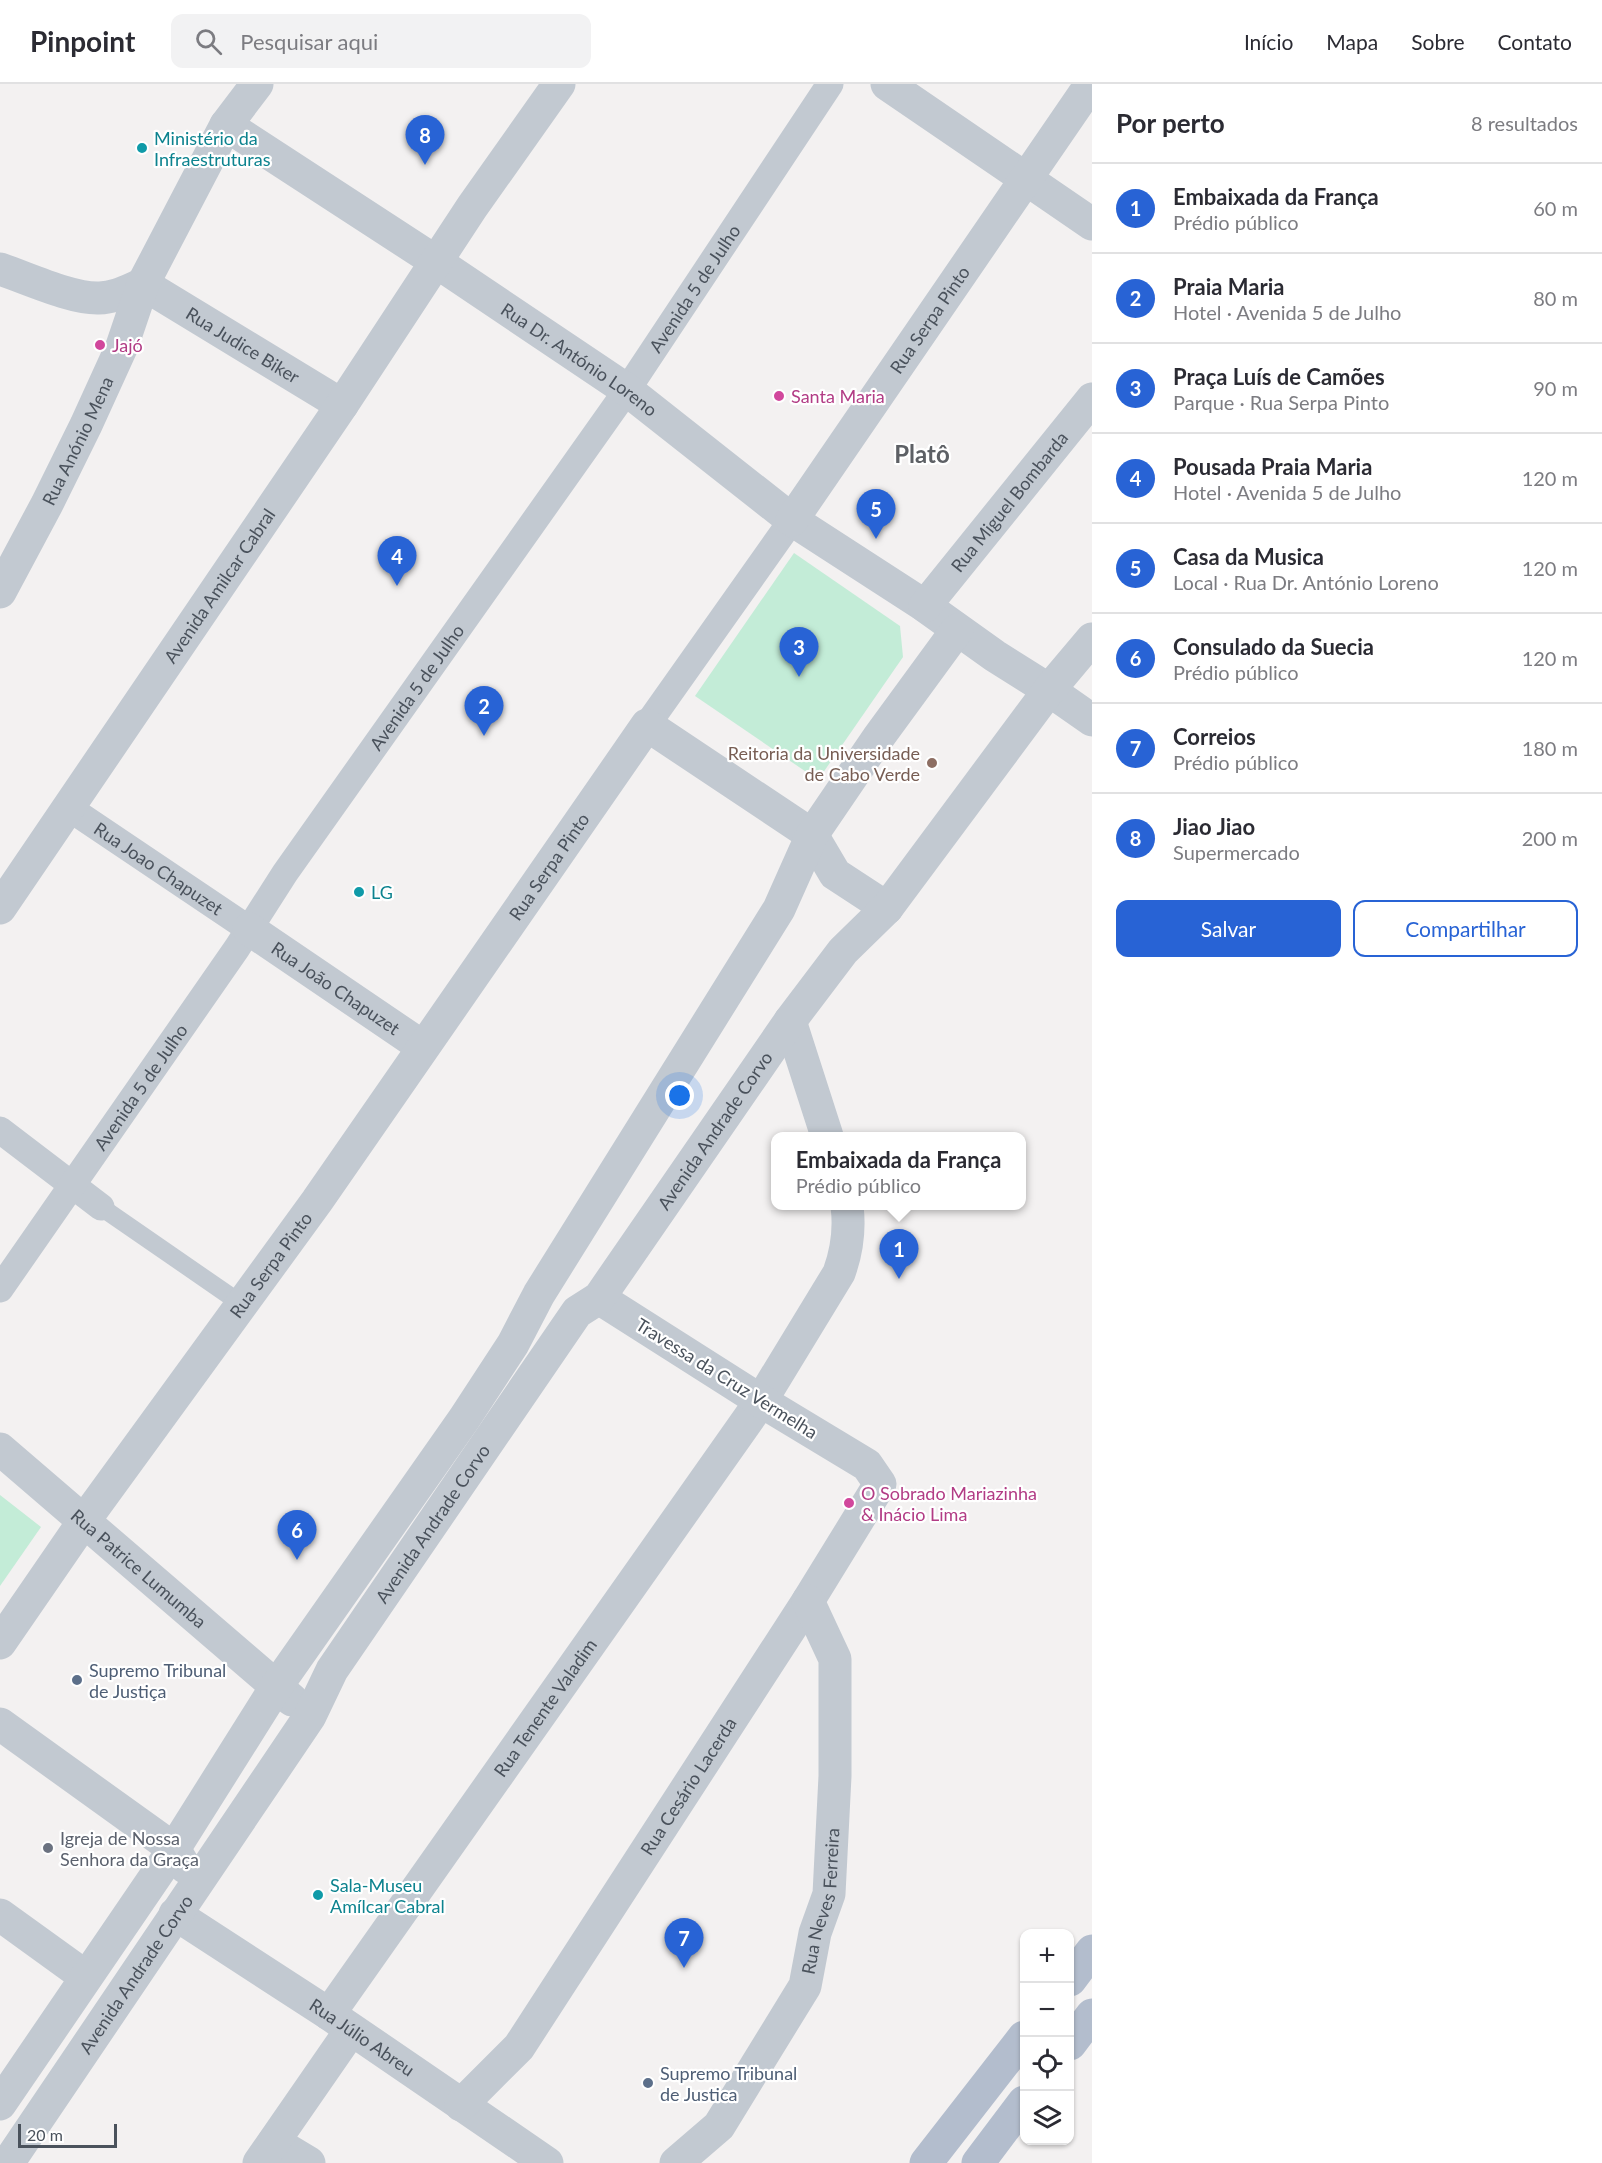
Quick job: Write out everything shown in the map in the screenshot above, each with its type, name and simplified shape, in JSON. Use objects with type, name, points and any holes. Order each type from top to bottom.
[{"type":"main road","points":[[1074,1975],[1092,1951]]},
{"type":"main road","points":[[1074,2039],[1092,2015]]},
{"type":"main road","points":[[926,2163],[1020,2042]]},
{"type":"main road","points":[[978,2163],[1020,2107]]},
{"type":"street","name":"Rua Anónio Mena","points":[[0,592],[47,504],[90,415],[122,346],[143,284],[226,125],[257,84]]},
{"type":"street","name":"Avenida Amilcar Cabral","points":[[0,909],[342,405],[435,261],[559,84]]},
{"type":"street","name":"Avenida 5 de Julho","points":[[0,1289],[73,1187],[292,863],[627,390],[830,84]]},
{"type":"street","points":[[887,84],[1092,224]]},
{"type":"street","name":"Rua Serpa Pinto","points":[[0,1643],[84,1521],[243,1305],[792,520],[1091,84]]},
{"type":"street","name":"Rua Dr. António Loreno","points":[[226,125],[627,390],[792,520],[925,606],[957,630]]},
{"type":"street","points":[[0,269],[72,294],[98,298],[118,295],[143,284]]},
{"type":"street","name":"Rua Judice Biker","points":[[143,284],[342,405]]},
{"type":"street","name":"Rua Miguel Bombarda","points":[[925,606],[1092,399]]},
{"type":"street","points":[[957,630],[1092,720]]},
{"type":"street","name":"Avenida Andrade Corvo","points":[[0,2104],[174,1849],[276,1687],[457,1429],[513,1344],[545,1284],[779,909],[812,836],[878,738],[957,630]]},
{"type":"street","name":"Avenida Andrade Corvo","points":[[8,2163],[310,1716],[332,1670],[577,1312],[599,1298],[790,1021],[843,951],[887,908],[1049,690],[1092,639]]},
{"type":"street","points":[[647,725],[812,836],[835,874],[887,908]]},
{"type":"street","name":"Rua Joao Chapuzet","points":[[69,808],[249,929]]},
{"type":"street","name":"Rua João Chapuzet","points":[[249,929],[423,1047]]},
{"type":"street","points":[[790,1021],[825,1132]]},
{"type":"street","points":[[0,1130],[101,1208]]},
{"type":"street","name":"Rua Tenente Valadim","points":[[267,2152],[340,2022],[761,1401],[839,1274],[846,1255],[849,1233],[847,1210]]},
{"type":"street","name":"Travessa da Cruz Vermelha","points":[[599,1298],[761,1401],[856,1458]]},
{"type":"street","name":"Rua Patrice Lumumba","points":[[0,1449],[310,1716]]},
{"type":"street","name":"Rua Cesário Lacerda","points":[[461,2105],[519,2047],[808,1601],[880,1484],[867,1465],[856,1458]]},
{"type":"street","name":"Rua Neves Ferreira","points":[[676,2163],[719,2126],[805,1986],[815,1933],[829,1894],[835,1776],[835,1659],[808,1601]]},
{"type":"street","points":[[0,1724],[174,1849],[195,1884]]},
{"type":"street","name":"Rua Júlio Abreu","points":[[175,1914],[340,2022],[547,2163]]},
{"type":"street","points":[[0,1915],[86,1977]]},
{"type":"street","points":[[267,2152],[309,2163]]},
{"type":"lane","points":[[101,1208],[243,1305]]},
{"type":"green space","points":[[794,553],[900,626],[903,657],[818,780],[695,696]]},
{"type":"green space","points":[[0,1495],[41,1527],[0,1586]]},
{"type":"place","name":"Ministério da Infraestruturas","points":[[142,148]]},
{"type":"place","name":"Jiao Jiao","points":[[425,165]]},
{"type":"place","name":"Jajó","points":[[100,345]]},
{"type":"place","name":"Santa Maria","points":[[779,396]]},
{"type":"place","name":"Casa da Musica","points":[[876,539]]},
{"type":"place","name":"Pousada Praia Maria","points":[[397,586]]},
{"type":"place","name":"Praça Luís de Camões","points":[[799,677]]},
{"type":"place","name":"Praia Maria","points":[[484,736]]},
{"type":"place","name":"Reitoria da Universidade de Cabo Verde","points":[[932,763]]},
{"type":"place","name":"LG","points":[[359,892]]},
{"type":"place","name":"Embaixada da França","points":[[899,1279]]},
{"type":"place","name":"O Sobrado Mariazinha & Inácio Lima","points":[[849,1503]]},
{"type":"place","name":"Consulado da Suecia","points":[[297,1560]]},
{"type":"place","name":"Supremo Tribunal de Justiça","points":[[77,1680]]},
{"type":"place","name":"Igreja de Nossa Senhora da Graça","points":[[48,1848]]},
{"type":"place","name":"Sala-Museu Amílcar Cabral","points":[[318,1895]]},
{"type":"place","name":"Correios","points":[[684,1968]]},
{"type":"place","name":"Supremo Tribunal de Justica","points":[[648,2083]]},
{"type":"district","name":"Platô","points":[[922,453]]}]
